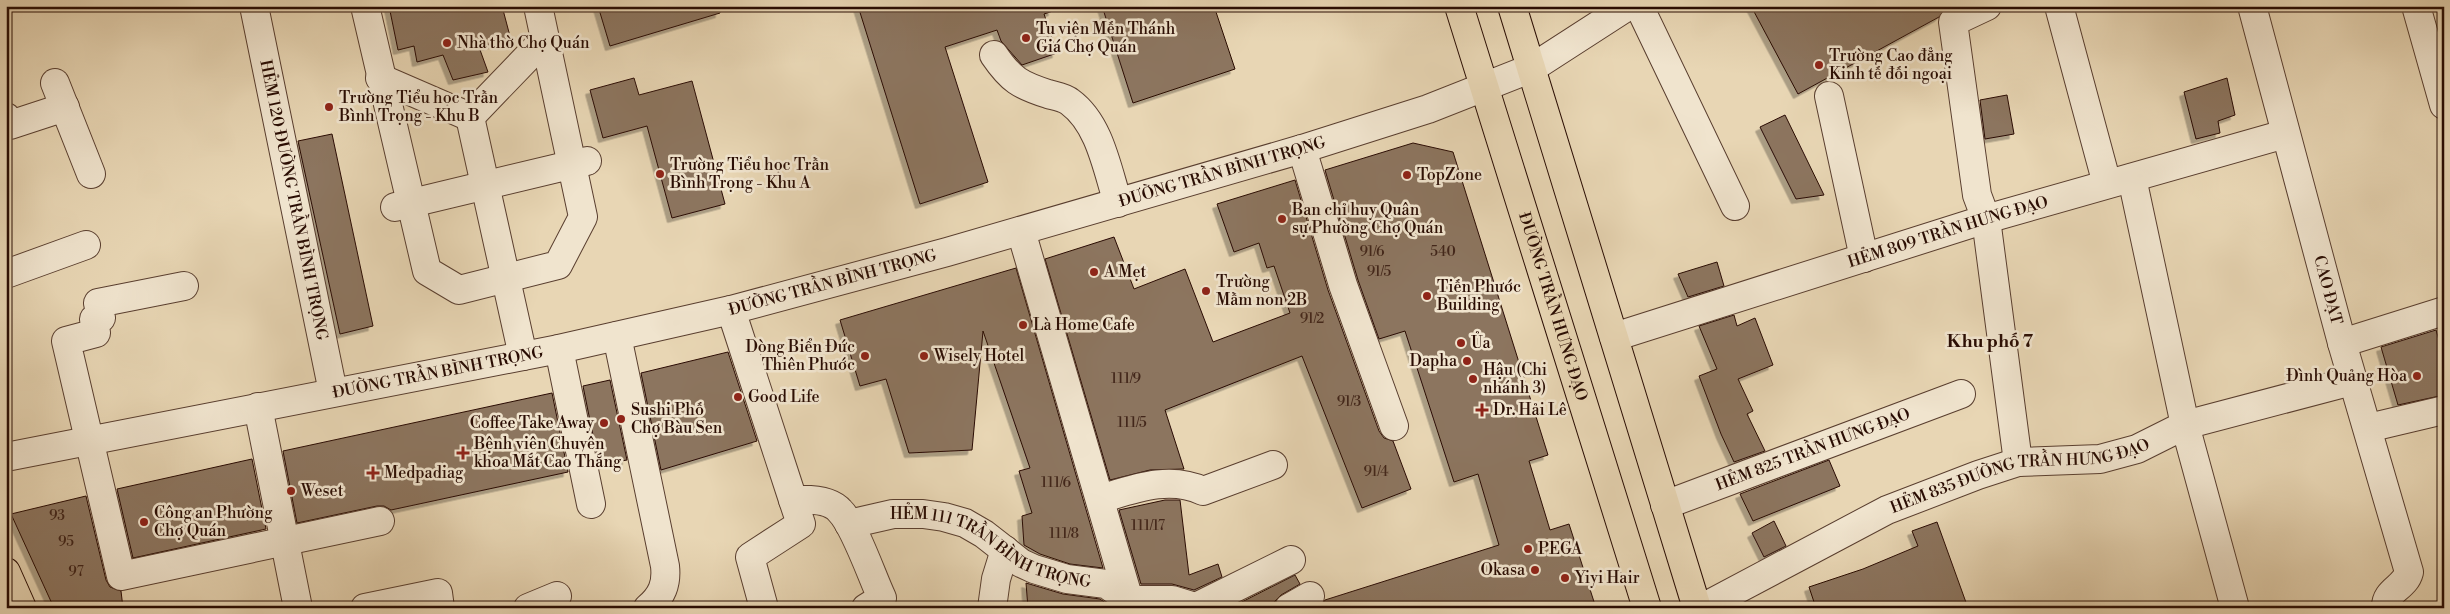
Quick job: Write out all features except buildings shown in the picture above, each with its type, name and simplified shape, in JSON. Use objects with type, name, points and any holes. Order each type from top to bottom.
[{"type":"main road","name":"ĐƯỜNG TRẦN HƯNG ĐẠO","points":[[1459,6],[1647,608]]},
{"type":"main road","points":[[1512,6],[1697,608]]},
{"type":"main road","points":[[6,572],[22,608]]},
{"type":"street","name":"HẺM 120 ĐƯỜNG TRẦN BÌNH TRỌNG","points":[[254,6],[333,392]]},
{"type":"street","points":[[365,6],[380,78],[402,205],[427,271],[459,290],[558,266],[583,217],[579,163],[545,39],[538,6]]},
{"type":"street","name":"ĐƯỜNG TRẦN BÌNH TRỌNG","points":[[6,457],[559,349],[731,310],[1021,231],[1302,149],[1428,109],[1532,68],[1628,6]]},
{"type":"street","points":[[1639,6],[1735,206]]},
{"type":"street","points":[[1987,6],[1953,22],[1977,195],[1986,219],[2018,462]]},
{"type":"street","points":[[2059,6],[2119,181],[2235,608]]},
{"type":"street","name":"CAO ĐẠT","points":[[2252,6],[2352,381],[2368,428],[2409,572],[2404,582],[2390,593],[2386,608]]},
{"type":"street","points":[[2416,6],[2444,105]]},
{"type":"street","points":[[470,117],[545,39]]},
{"type":"street","points":[[994,55],[1009,76],[1036,90],[1069,101],[1088,120],[1103,154],[1118,203]]},
{"type":"street","points":[[380,78],[470,117]]},
{"type":"street","points":[[55,82],[91,174]]},
{"type":"street","points":[[1829,96],[1864,258]]},
{"type":"street","points":[[7,123],[66,107]]},
{"type":"street","points":[[470,117],[523,356]]},
{"type":"street","name":"HẺM 809 TRẦN HƯNG ĐẠO","points":[[1614,337],[1986,219],[2285,134]]},
{"type":"street","points":[[1302,149],[1344,285],[1394,426]]},
{"type":"street","points":[[402,205],[579,163]]},
{"type":"street","points":[[1021,231],[1100,499],[1117,598]]},
{"type":"street","points":[[6,274],[86,245]]},
{"type":"street","points":[[184,286],[98,303],[101,318],[94,320],[96,334],[66,341],[121,576],[380,521]]},
{"type":"street","points":[[731,310],[801,524],[750,557],[764,608]]},
{"type":"street","points":[[2342,343],[2444,311]]},
{"type":"street","points":[[617,336],[665,566],[665,585],[661,595],[648,608]]},
{"type":"street","points":[[559,349],[591,504]]},
{"type":"street","name":"HẺM 835 ĐƯỜNG TRẦN HƯNG ĐẠO","points":[[1702,608],[1887,510],[2018,462],[2100,459],[2137,449],[2185,425],[2352,381]]},
{"type":"street","name":"HẺM 825 TRẦN HƯNG ĐẠO","points":[[1666,505],[1960,394]]},
{"type":"street","points":[[258,407],[298,608]]},
{"type":"street","points":[[2368,428],[2444,410]]},
{"type":"street","points":[[1100,499],[1129,490],[1174,482],[1189,484],[1203,491],[1273,465]]},
{"type":"street","points":[[793,500],[821,501],[840,510],[849,524],[883,604]]},
{"type":"street","name":"HẺM 111 TRẦN BÌNH TRỌNG","points":[[849,524],[894,514],[923,514],[944,517],[965,523],[984,534],[1021,563],[1034,569],[1067,579],[1097,582],[1117,598],[1172,600],[1197,607]]},
{"type":"street","points":[[992,608],[996,579],[1005,550]]},
{"type":"street","points":[[1197,607],[1291,560]]},
{"type":"street","points":[[365,608],[438,593],[440,608]]},
{"type":"street","points":[[528,608],[558,596]]},
{"type":"place","name":"Tu viện Mến Thánh Giá Chợ Quán","points":[[1026,38]]},
{"type":"place","name":"Nhà thờ Chợ Quán","points":[[447,43]]},
{"type":"place","name":"Trường Cao đẳng Kinh tế đối ngoại","points":[[1819,65]]},
{"type":"place","name":"Trường Tiểu học Trần Bình Trọng - Khu B","points":[[329,107]]},
{"type":"place","name":"Trường Tiểu học Trần Bình Trọng - Khu A","points":[[660,174]]},
{"type":"place","name":"TopZone","points":[[1407,175]]},
{"type":"place","name":"Ban chỉ huy Quân sự Phường Chợ Quán","points":[[1282,219]]},
{"type":"place","name":"A Mẹt","points":[[1094,272]]},
{"type":"place","name":"Trường Mầm non 2B","points":[[1206,291]]},
{"type":"place","name":"Tiến Phước Building","points":[[1427,296]]},
{"type":"place","name":"Là Home Cafe","points":[[1023,325]]},
{"type":"place","name":"Ủa","points":[[1461,343]]},
{"type":"place","name":"Dòng Biển Đức Thiên Phước","points":[[865,356]]},
{"type":"place","name":"Wisely Hotel","points":[[924,356]]},
{"type":"place","name":"Dapha","points":[[1467,361]]},
{"type":"place","name":"Đình Quảng Hòa","points":[[2417,376]]},
{"type":"place","name":"Hậu (Chi nhánh 3)","points":[[1473,379]]},
{"type":"place","name":"Good Life","points":[[738,397]]},
{"type":"place","name":"Dr. Hải Lê","points":[[1482,410]]},
{"type":"place","name":"Sushi Phố Chợ Bàu Sen","points":[[621,419]]},
{"type":"place","name":"Coffee Take Away","points":[[604,423]]},
{"type":"place","name":"Bệnh viện Chuyên khoa Mắt Cao Thắng","points":[[463,453]]},
{"type":"place","name":"Medpadiag","points":[[373,473]]},
{"type":"place","name":"Weset","points":[[291,491]]},
{"type":"place","name":"Công an Phường Chợ Quán","points":[[144,522]]},
{"type":"place","name":"PEGA","points":[[1528,549]]},
{"type":"place","name":"Okasa","points":[[1535,570]]},
{"type":"place","name":"Yiyi Hair","points":[[1565,578]]},
{"type":"district","name":"Khu phố 7","points":[[1990,341]]}]
